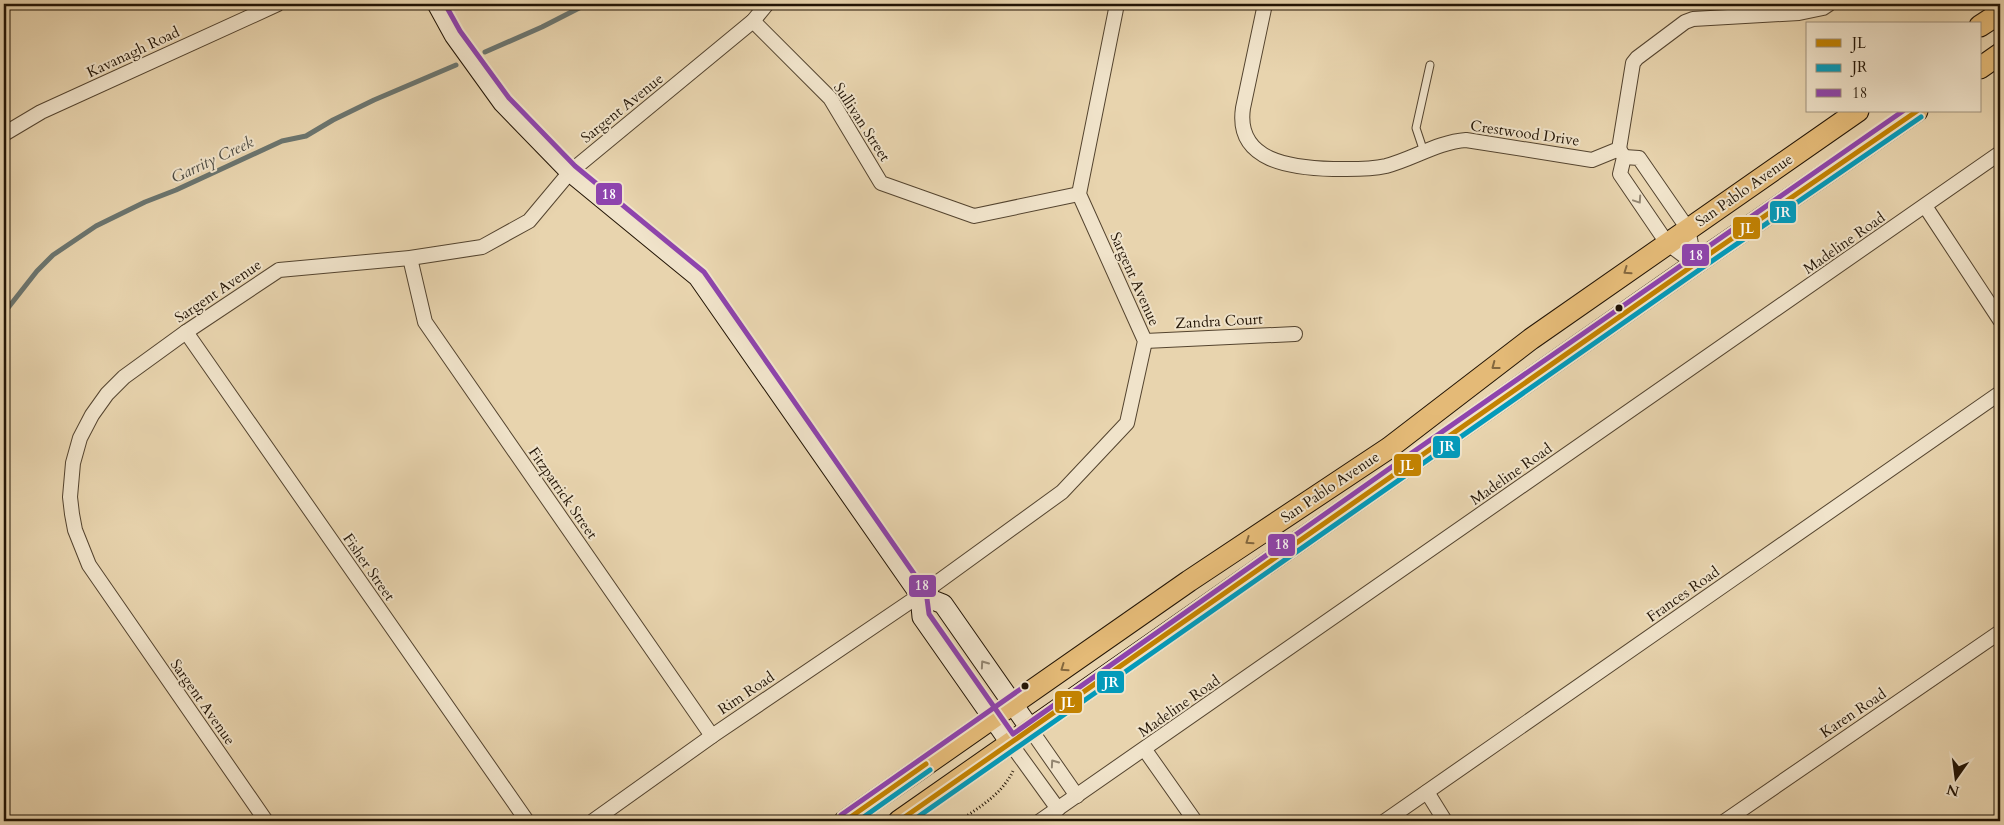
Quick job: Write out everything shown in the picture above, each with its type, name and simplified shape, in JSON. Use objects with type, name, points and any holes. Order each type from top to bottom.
[{"type":"main road","points":[[1982,25],[2000,13]]},
{"type":"main road","points":[[1982,67],[2000,54]]},
{"type":"main road","name":"San Pablo Avenue","points":[[845,821],[1189,581],[1389,448],[1531,339],[1857,112]]},
{"type":"main road","name":"San Pablo Avenue","points":[[898,821],[1916,112]]},
{"type":"street","name":"Kavanagh Road","points":[[4,134],[41,112],[278,4]]},
{"type":"street","points":[[437,4],[454,35],[503,103],[570,172],[698,277],[920,595],[922,617],[1058,809]]},
{"type":"street","name":"Sargent Avenue","points":[[266,821],[89,565],[75,530],[70,497],[73,463],[80,438],[92,415],[107,394],[124,377],[186,332],[279,270],[410,258],[482,247],[529,221],[570,172],[753,21],[767,4]]},
{"type":"street","points":[[1079,194],[1117,4]]},
{"type":"street","name":"Crestwood Drive","points":[[1265,4],[1241,120],[1243,131],[1255,148],[1267,158],[1281,164],[1313,168],[1369,169],[1402,161],[1458,140],[1592,160],[1622,153]]},
{"type":"street","points":[[1695,264],[1667,243],[1620,174],[1630,70],[1637,58],[1685,22],[1694,19],[1739,10],[1799,13],[1823,8],[1829,4]]},
{"type":"street","name":"Sullivan Street","points":[[753,21],[830,98],[881,182],[974,216],[1079,194]]},
{"type":"street","points":[[1622,153],[1639,158],[1688,229],[1695,264]]},
{"type":"street","name":"Madeline Road","points":[[1040,821],[2000,153]]},
{"type":"street","name":"Sargent Avenue","points":[[920,595],[1062,492],[1127,423],[1145,342],[1079,194]]},
{"type":"street","points":[[1925,206],[2000,320]]},
{"type":"street","name":"Fitzpatrick Street","points":[[410,258],[425,322],[712,736]]},
{"type":"street","name":"Fisher Street","points":[[186,332],[527,821]]},
{"type":"street","name":"Zandra Court","points":[[1145,342],[1295,334]]},
{"type":"street","name":"Frances Road","points":[[1384,821],[2000,393]]},
{"type":"street","points":[[920,595],[943,604],[1077,796]]},
{"type":"street","name":"Rim Road","points":[[593,821],[712,736],[920,595]]},
{"type":"street","name":"Karen Road","points":[[1724,821],[2000,632]]},
{"type":"street","points":[[1144,750],[1195,821]]},
{"type":"street","points":[[1427,792],[1445,821]]},
{"type":"lane","points":[[1424,152],[1416,128],[1430,65]]},
{"type":"path","points":[[959,821],[989,801],[996,794],[1009,780],[1013,771],[1011,767]]},
{"type":"waterway","name":"Garrity Creek","points":[[485,52],[542,27],[587,4]]},
{"type":"waterway","name":"Garrity Creek","points":[[4,313],[37,271],[53,255],[96,226],[282,141],[306,136],[333,120],[374,100],[456,65]]},
{"type":"transit line","name":"18","points":[[445,4],[460,31],[509,98],[575,166],[704,272],[926,591],[929,614],[1013,734],[1403,459],[1902,112]]},
{"type":"transit line","name":"JL","points":[[899,821],[1916,112]]},
{"type":"transit line","name":"JR","points":[[912,821],[1699,270],[1921,117]]},
{"type":"transit line","name":"18","points":[[841,815],[1025,686]]},
{"type":"transit line","name":"JL","points":[[845,821],[926,764]]},
{"type":"transit line","name":"JR","points":[[858,821],[930,770]]}]
